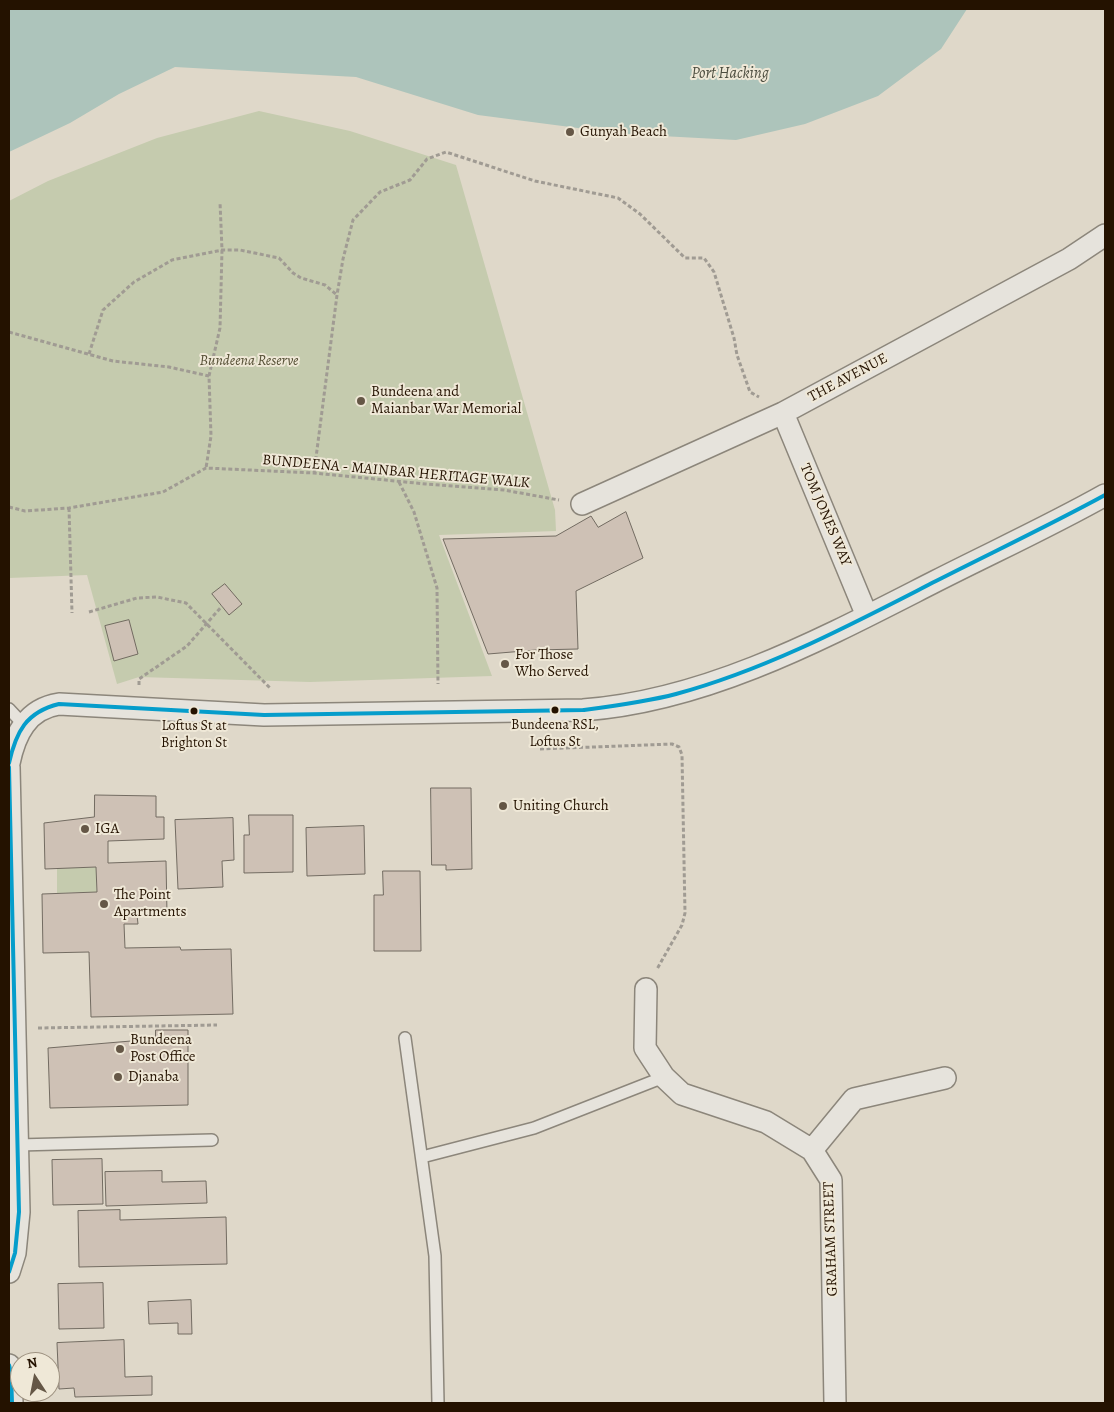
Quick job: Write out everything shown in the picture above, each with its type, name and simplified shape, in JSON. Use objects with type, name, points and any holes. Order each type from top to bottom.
[{"type":"street","name":"THE AVENUE","points":[[582,504],[783,413],[1070,259],[1105,235]]},
{"type":"street","name":"TOM JONES WAY","points":[[783,413],[867,616]]},
{"type":"street","points":[[9,763],[15,742],[24,725],[39,710],[59,704],[264,715],[439,714],[609,708],[655,700],[696,688],[764,663],[867,616],[1105,495]]},
{"type":"street","points":[[9,767],[19,1212],[14,1254],[9,1272]]},
{"type":"street","points":[[646,989],[645,1048],[664,1077],[682,1094],[766,1122],[812,1150],[854,1099],[945,1078]]},
{"type":"street","name":"GRAHAM STREET","points":[[812,1150],[832,1180],[835,1403]]},
{"type":"street","points":[[9,1365],[12,1403]]},
{"type":"lane","points":[[9,709],[24,725]]},
{"type":"lane","points":[[405,1038],[436,1256],[438,1403]]},
{"type":"lane","points":[[422,1157],[534,1128],[664,1077]]},
{"type":"lane","points":[[18,1145],[212,1140]]},
{"type":"path","points":[[314,473],[337,295],[343,259],[353,220],[380,192],[410,180],[428,159],[446,152],[535,181],[618,198],[640,214],[685,258],[704,258],[714,272],[734,338],[737,356],[750,392],[783,413]]},
{"type":"path","points":[[9,507],[25,511],[69,508],[163,492],[206,468],[211,436],[209,376],[220,328],[222,250],[220,202]]},
{"type":"path","points":[[89,354],[103,310],[134,282],[172,260],[222,250],[240,250],[279,258],[293,273],[301,278],[325,285],[337,295]]},
{"type":"path","points":[[9,332],[113,361],[169,367],[209,376]]},
{"type":"path","name":"BUNDEENA - MAINBAR HERITAGE WALK","points":[[206,468],[314,473],[504,490],[582,504]]},
{"type":"path","points":[[399,482],[414,512],[438,588],[438,684]]},
{"type":"path","points":[[69,508],[72,613]]},
{"type":"path","points":[[89,612],[137,598],[157,597],[186,603],[271,690]]},
{"type":"path","points":[[139,708],[139,679],[187,646],[222,606]]},
{"type":"path","points":[[540,749],[672,744],[679,747],[682,755],[685,914],[682,925],[646,989]]},
{"type":"path","points":[[15,1028],[217,1025]]},
{"type":"green space","name":"Bundeena Reserve","points":[[259,111],[350,131],[456,165],[555,510],[556,531],[439,535],[492,676],[310,682],[139,677],[117,684],[87,575],[9,578],[9,201],[48,181],[157,138]]},
{"type":"green space","points":[[96,867],[97,892],[57,893],[57,868]]},
{"type":"water","name":"Port Hacking","points":[[9,9],[967,9],[941,49],[878,96],[805,124],[736,140],[624,134],[478,115],[356,77],[175,67],[119,94],[70,123],[9,152]]},
{"type":"building","points":[[626,512],[643,558],[576,591],[578,649],[488,654],[443,539],[556,536],[591,516],[598,527]]},
{"type":"building","points":[[225,584],[242,604],[229,615],[212,594]]},
{"type":"building","points":[[129,620],[138,654],[114,661],[105,626]]},
{"type":"building","points":[[431,788],[471,788],[472,869],[446,870],[446,865],[432,865]]},
{"type":"building","name":"The Point Apartments","points":[[95,795],[156,796],[156,817],[164,817],[164,839],[108,841],[108,863],[166,861],[167,914],[137,915],[138,924],[124,924],[125,948],[180,947],[181,950],[231,949],[233,1014],[91,1017],[89,952],[43,953],[42,894],[97,892],[96,867],[45,869],[44,823],[94,817]]},
{"type":"building","points":[[249,815],[293,815],[293,872],[244,873],[244,835],[249,835]]},
{"type":"building","points":[[233,818],[234,860],[222,861],[223,887],[178,889],[175,820]]},
{"type":"building","points":[[364,826],[365,874],[307,876],[306,828]]},
{"type":"building","points":[[383,871],[420,871],[421,951],[374,951],[374,895],[383,895]]},
{"type":"building","name":"Djanaba","points":[[156,1030],[188,1030],[188,1105],[50,1108],[48,1048],[155,1039]]},
{"type":"building","points":[[102,1159],[103,1204],[53,1205],[52,1160]]},
{"type":"building","points":[[162,1171],[162,1182],[206,1181],[207,1203],[106,1206],[105,1172]]},
{"type":"building","points":[[120,1210],[120,1220],[226,1217],[227,1264],[79,1267],[78,1211]]},
{"type":"building","points":[[103,1283],[104,1328],[59,1329],[58,1284]]},
{"type":"building","points":[[191,1300],[192,1334],[178,1334],[178,1323],[149,1324],[148,1302]]},
{"type":"building","points":[[124,1340],[125,1377],[152,1376],[152,1395],[75,1397],[74,1388],[60,1389],[60,1352],[57,1352],[57,1343]]},
{"type":"transit line","points":[[9,763],[15,742],[24,725],[38,712],[59,704],[264,715],[583,710],[665,697],[710,684],[777,659],[873,613],[1105,495]]},
{"type":"transit line","points":[[9,767],[19,1212],[15,1253],[9,1272]]},
{"type":"transit line","points":[[9,1365],[12,1403]]},
{"type":"place","name":"Gunyah Beach","points":[[570,132]]},
{"type":"place","name":"Bundeena and Maianbar War Memorial","points":[[361,401]]},
{"type":"place","name":"For Those Who Served","points":[[505,664]]},
{"type":"place","name":"Bundeena RSL, Loftus St","points":[[555,710]]},
{"type":"place","name":"Loftus St at Brighton St","points":[[194,711]]},
{"type":"place","name":"Uniting Church","points":[[503,806]]},
{"type":"place","name":"IGA","points":[[85,829]]},
{"type":"place","name":"The Point Apartments","points":[[104,904]]},
{"type":"place","name":"Bundeena Post Office","points":[[120,1049]]},
{"type":"place","name":"Djanaba","points":[[118,1077]]}]
